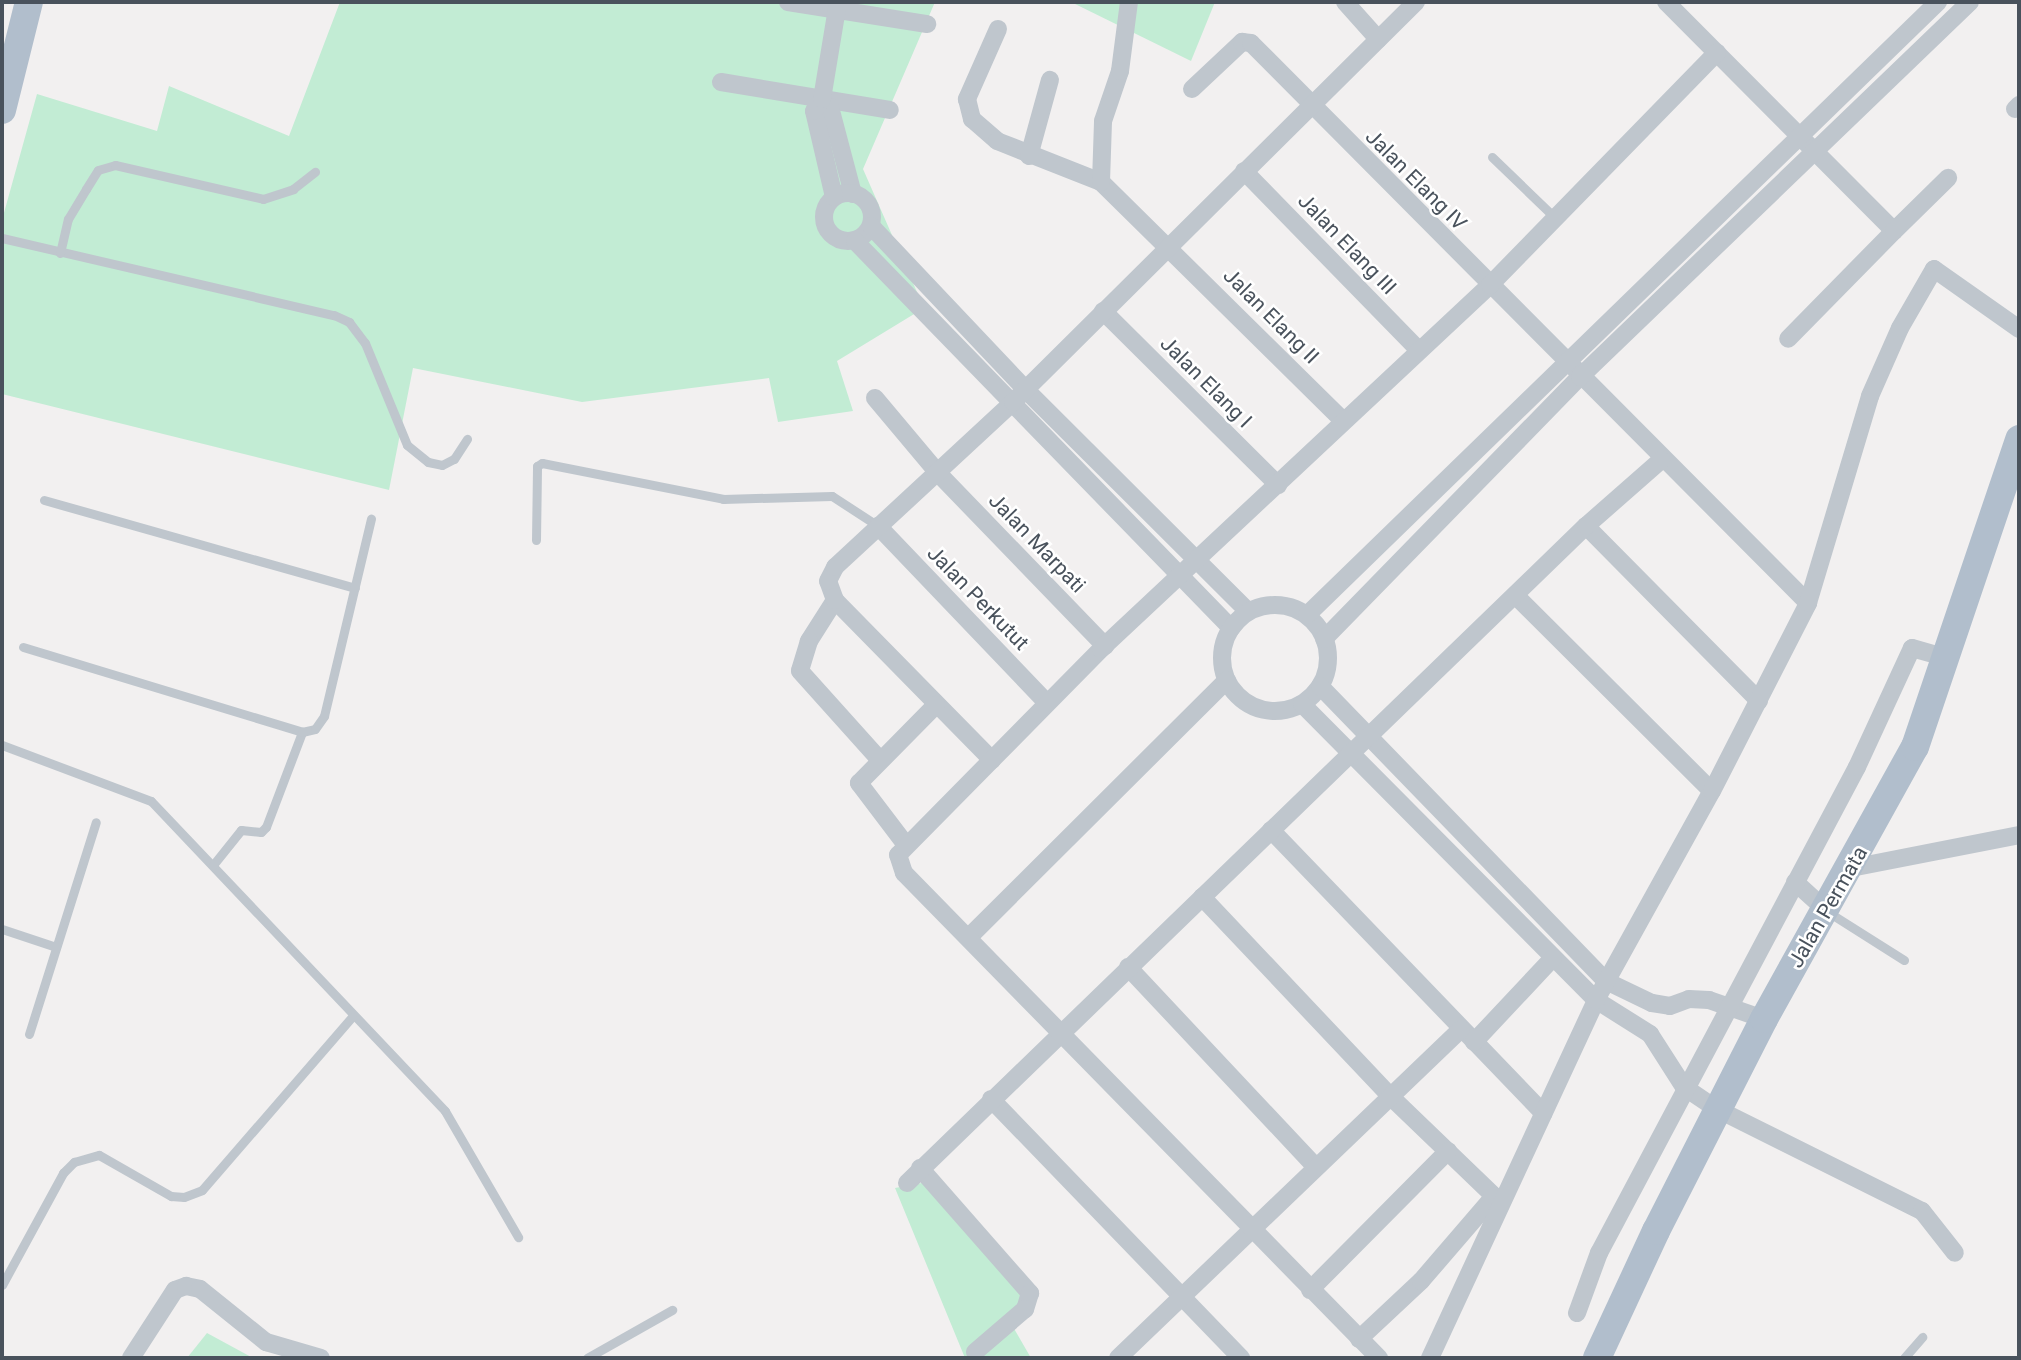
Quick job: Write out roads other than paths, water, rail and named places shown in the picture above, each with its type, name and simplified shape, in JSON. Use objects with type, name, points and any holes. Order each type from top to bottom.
[{"type":"main road","points":[[2,110],[25,3]]},
{"type":"main road","name":"Jalan Permata","points":[[1597,1358],[1717,1109],[1764,1019],[1900,778],[1948,658],[2019,439]]},
{"type":"street","points":[[788,2],[837,6],[927,24]]},
{"type":"street","points":[[998,29],[967,99],[968,109],[990,136],[1029,156],[1101,182],[1103,121],[1120,71],[1129,2]]},
{"type":"street","points":[[1345,2],[1378,39]]},
{"type":"street","points":[[992,760],[835,600],[828,581],[835,567],[1013,402],[1167,244],[1416,2]]},
{"type":"street","points":[[1666,2],[1894,231]]},
{"type":"street","points":[[1307,615],[1566,360],[1938,2]]},
{"type":"street","points":[[1324,639],[1580,377],[1969,2]]},
{"type":"street","points":[[834,197],[814,110],[822,99],[837,6]]},
{"type":"street","name":"Jalan Elang IV","points":[[1192,89],[1247,41],[1566,360],[1661,460],[1808,603]]},
{"type":"street","points":[[1379,1358],[1251,1229],[1062,1030],[900,867],[898,855],[1046,702],[1278,485],[1417,348],[1490,285],[1553,216],[1717,52]]},
{"type":"street","points":[[1029,156],[1050,80]]},
{"type":"street","points":[[721,82],[890,110]]},
{"type":"street","points":[[822,99],[830,107],[853,194],[869,205],[871,226],[1025,388],[1248,611]]},
{"type":"street","name":"Jalan Elang III","points":[[1244,172],[1417,348]]},
{"type":"street","points":[[1788,339],[1948,178]]},
{"type":"street","name":"Jalan Elang II","points":[[1101,182],[1342,419]]},
{"type":"street","points":[[853,194],[834,197],[825,209],[824,224],[833,236],[855,241],[1231,628]]},
{"type":"street","points":[[855,241],[871,226]]},
{"type":"street","points":[[1430,1358],[1497,1199],[1543,1113],[1596,1000],[1712,792],[1808,603],[1870,396],[1900,328],[1934,269],[2019,329]]},
{"type":"street","name":"Jalan Elang I","points":[[1103,311],[1278,485]]},
{"type":"street","name":"Jalan Marpati","points":[[875,398],[937,472],[1105,646]]},
{"type":"street","points":[[906,1183],[1586,526],[1661,460]]},
{"type":"street","name":"Jalan Perkutut","points":[[877,526],[1046,702]]},
{"type":"street","points":[[1586,526],[1759,701]]},
{"type":"street","points":[[1516,596],[1712,792]]},
{"type":"street","points":[[835,600],[809,641],[800,671],[879,759]]},
{"type":"street","points":[[1284,605],[1307,615],[1324,639],[1328,663],[1320,686],[1302,704],[1278,710],[1253,706],[1227,680],[1222,653],[1231,628],[1248,611],[1284,605]]},
{"type":"street","points":[[1577,1312],[1599,1254],[1684,1087],[1867,747],[1912,648],[1948,658]]},
{"type":"street","points":[[969,937],[1227,680]]},
{"type":"street","points":[[1320,686],[1606,981],[1662,1005],[1689,999],[1728,1007],[1764,1019]]},
{"type":"street","points":[[1302,704],[1596,1000],[1650,1034],[1684,1087],[1717,1109],[1922,1210],[1955,1253]]},
{"type":"street","points":[[906,845],[861,789],[861,779],[936,705]]},
{"type":"street","points":[[1271,830],[1543,1113]]},
{"type":"street","points":[[1851,868],[2019,835]]},
{"type":"street","points":[[1795,883],[1827,911]]},
{"type":"street","points":[[1202,897],[1390,1096],[1497,1199]]},
{"type":"street","points":[[1118,1358],[1390,1096],[1468,1036],[1553,958]]},
{"type":"street","points":[[1128,967],[1316,1167]]},
{"type":"street","points":[[991,1099],[1241,1358]]},
{"type":"street","points":[[1310,1290],[1448,1151]]},
{"type":"street","points":[[920,1168],[1030,1293],[1025,1309],[975,1352]]},
{"type":"street","points":[[1359,1339],[1421,1281],[1497,1199]]},
{"type":"street","points":[[131,1358],[176,1290],[186,1286],[200,1289],[266,1342],[321,1358]]},
{"type":"lane","points":[[1492,157],[1553,216]]},
{"type":"lane","points":[[60,253],[68,219],[86,189],[98,170],[115,164],[263,199],[293,188],[315,172]]},
{"type":"lane","points":[[2,238],[341,318],[365,343],[407,445],[428,462],[442,465],[454,458],[467,439]]},
{"type":"lane","points":[[536,540],[537,466],[542,463],[723,499],[832,496],[877,526]]},
{"type":"lane","points":[[44,500],[355,588]]},
{"type":"lane","points":[[23,647],[302,732],[315,729],[324,716],[371,519]]},
{"type":"lane","points":[[213,865],[241,830],[261,831],[266,827],[302,732]]},
{"type":"lane","points":[[2,745],[139,793],[213,865],[451,1120],[485,1187],[518,1237]]},
{"type":"lane","points":[[29,1034],[96,822]]},
{"type":"lane","points":[[1827,911],[1904,960]]},
{"type":"lane","points":[[2,929],[57,947]]},
{"type":"lane","points":[[2,1285],[63,1173],[74,1162],[99,1155],[171,1196],[184,1197],[202,1190],[352,1017]]},
{"type":"lane","points":[[587,1358],[671,1310]]},
{"type":"lane","points":[[1904,1358],[1922,1337]]}]
